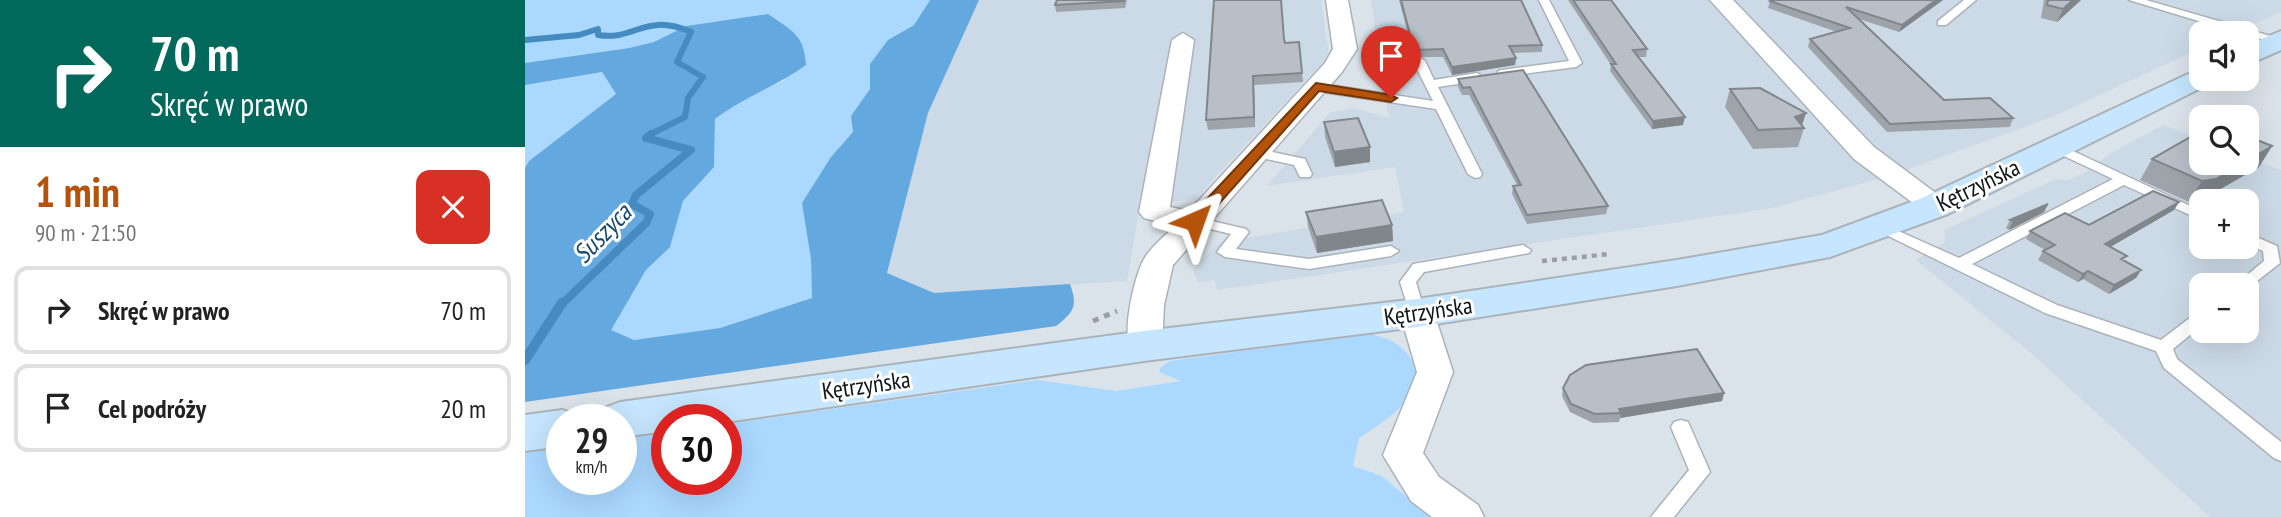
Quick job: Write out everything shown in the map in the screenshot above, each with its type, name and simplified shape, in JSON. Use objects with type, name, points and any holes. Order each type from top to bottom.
[{"type":"main road","points":[[2259,49],[2279,40]]},
{"type":"main road","name":"Kętrzyńska","points":[[637,418],[1144,346],[1417,313],[1751,261],[1831,245],[1935,206],[2189,83]]},
{"type":"main road","points":[[525,433],[546,430]]},
{"type":"street","points":[[1144,346],[1147,305],[1158,263],[1316,87],[1345,49],[1337,0]]},
{"type":"street","points":[[1721,0],[1864,153],[1935,206]]},
{"type":"street","points":[[1184,40],[1154,212],[1195,221]]},
{"type":"street","points":[[1417,313],[1435,372],[1403,455],[1425,489],[1463,517]]},
{"type":"lane","points":[[1431,84],[1576,63],[1544,0]]},
{"type":"lane","points":[[1942,23],[1972,0]]},
{"type":"lane","points":[[2134,0],[2279,40]]},
{"type":"lane","points":[[1419,61],[1475,174]]},
{"type":"lane","points":[[1316,87],[1441,106]]},
{"type":"lane","points":[[2056,147],[2189,210]]},
{"type":"lane","points":[[1258,153],[1300,162],[1305,174]]},
{"type":"lane","points":[[1959,264],[2124,179]]},
{"type":"lane","points":[[1195,221],[1241,232],[1225,252],[1309,264],[1391,251]]},
{"type":"lane","points":[[1880,228],[2051,309],[2163,347],[2170,363],[2281,453]]},
{"type":"lane","points":[[2258,273],[2271,263],[2271,249],[2259,244]]},
{"type":"lane","points":[[1417,313],[1408,282],[1419,268],[1523,250]]},
{"type":"lane","points":[[2163,347],[2189,327]]},
{"type":"lane","points":[[1661,517],[1700,472],[1681,427]]},
{"type":"shaded area","points":[[525,0],[930,0],[914,25],[888,40],[870,64],[870,89],[851,116],[853,132],[831,157],[811,259],[812,298],[720,328],[634,340],[610,330],[646,270],[670,246],[683,201],[714,167],[715,119],[738,102],[785,80],[798,36],[767,14],[686,26],[654,42],[629,48],[525,63]]},
{"type":"shaded area","points":[[930,0],[979,0],[928,113],[887,273],[934,293],[1070,284],[1074,303],[1067,317],[1056,326],[525,402],[525,168],[529,161],[616,94],[602,72],[525,85],[525,63],[629,48],[654,42],[686,26],[768,14],[795,34],[803,46],[806,65],[715,119],[714,167],[683,201],[670,247],[646,270],[611,330],[634,340],[720,328],[812,298],[811,259],[802,203],[831,157],[853,132],[851,116],[870,89],[870,64],[888,40],[914,25]]},
{"type":"shaded area","points":[[979,0],[1321,0],[1329,56],[1195,199],[1140,206],[1127,281],[934,293],[887,273],[928,113]]},
{"type":"shaded area","points":[[1371,0],[1708,0],[1850,155],[1882,178],[1773,208],[1217,290],[1215,280],[1198,283],[1193,269],[1220,242],[1404,212],[1395,167],[1267,186],[1330,112],[1354,108],[1389,118]]},
{"type":"shaded area","points":[[1733,0],[2281,0],[2281,12],[2259,22],[2189,21],[2189,54],[2052,117],[1903,171],[1871,147]]},
{"type":"shaded area","points":[[602,72],[616,94],[529,161],[525,168],[525,85]]},
{"type":"shaded area","points":[[2163,125],[2189,135],[2189,175],[2259,175],[2259,162],[2281,170],[2281,517],[2210,517],[2032,354],[1916,260],[1945,242],[1944,230],[2056,179],[2068,180],[2088,171],[2109,154]]},
{"type":"shaded area","points":[[1368,334],[1401,347],[1415,368],[1418,377],[1415,387],[1403,405],[1359,438],[1353,466],[1382,476],[1430,517],[525,517],[525,452],[546,449],[546,495],[637,495],[637,436],[651,434],[651,495],[742,495],[742,422],[1037,380],[1116,391],[1181,381],[1159,372],[1161,367],[1170,361]]},
{"type":"building","points":[[1057,0],[1124,0],[1124,1],[1055,5]]},
{"type":"building","points":[[1214,0],[1281,0],[1285,43],[1299,42],[1302,73],[1253,76],[1254,117],[1206,120]]},
{"type":"building","points":[[1401,0],[1521,0],[1542,45],[1509,46],[1516,58],[1452,67],[1443,49],[1414,50]]},
{"type":"building","points":[[1573,0],[1611,0],[1647,49],[1633,50],[1685,117],[1653,121],[1611,64],[1616,64]]},
{"type":"building","points":[[1936,0],[1902,25],[1846,7],[1944,100],[1990,98],[2013,118],[1890,124],[1810,39],[1850,28],[1770,1]]},
{"type":"building","points":[[2048,0],[2073,0],[2063,9],[2047,5]]},
{"type":"building","points":[[1523,70],[1608,206],[1527,215],[1513,186],[1521,185],[1470,87],[1463,88],[1458,79]]},
{"type":"building","points":[[1760,88],[1806,113],[1795,117],[1804,128],[1758,130],[1730,89]]},
{"type":"building","points":[[1358,118],[1370,147],[1334,152],[1324,122]]},
{"type":"building","points":[[2189,138],[2189,175],[2223,175],[2202,181],[2152,159]]},
{"type":"building","points":[[2259,141],[2272,146],[2259,154]]},
{"type":"building","points":[[2153,191],[2179,202],[2105,244],[2127,256],[2121,259],[2141,270],[2114,285],[2088,271],[2083,274],[2043,251],[2055,245],[2030,231],[2065,213],[2089,225]]},
{"type":"building","points":[[1382,200],[1392,225],[1316,237],[1306,212]]},
{"type":"building","points":[[2048,204],[2013,221],[2010,220]]},
{"type":"building","points":[[1697,349],[1724,393],[1619,409],[1621,413],[1595,414],[1571,404],[1563,388],[1570,375],[1586,365]]},
{"type":"waterway","name":"Suszyca","points":[[525,40],[579,35],[598,29],[598,35],[611,36],[662,25],[691,32],[677,62],[703,77],[688,98],[685,117],[651,134]]},
{"type":"waterway","name":"Suszyca","points":[[561,305],[646,223],[650,214],[632,204],[636,195],[691,150],[646,138],[651,134]]},
{"type":"waterway","name":"Suszyca","points":[[525,360],[562,303]]},
{"type":"route","points":[[1195,221],[1316,87],[1391,98]]}]
